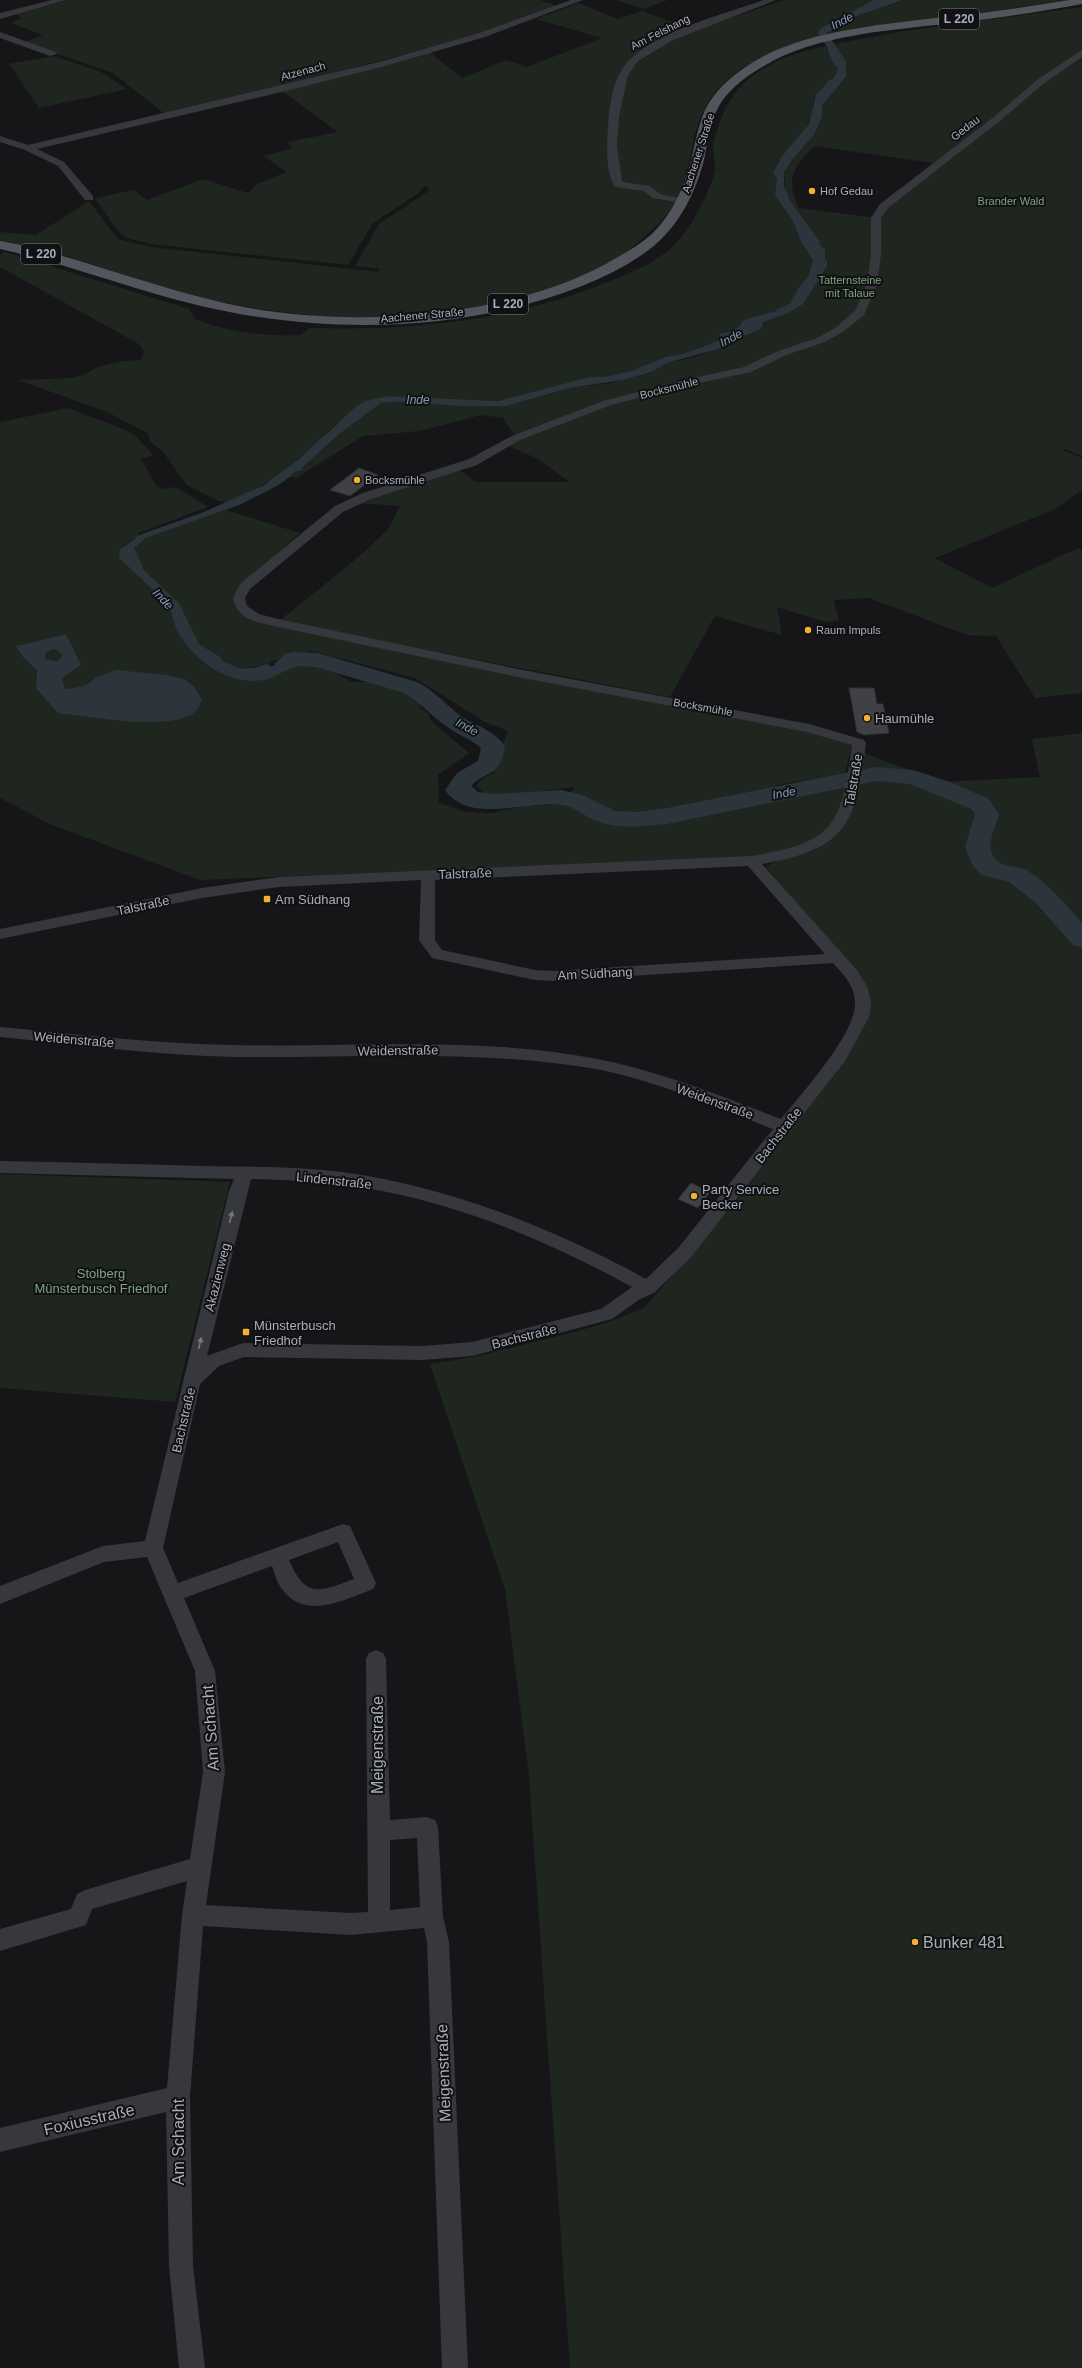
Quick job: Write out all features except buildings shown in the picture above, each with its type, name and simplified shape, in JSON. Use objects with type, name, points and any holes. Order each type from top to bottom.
[{"type":"main road","name":"Aachener Straße","points":[[0,245],[66,260],[203,302],[257,313],[312,318],[411,318],[451,314],[520,302],[588,280],[614,268],[649,244],[674,218],[682,202],[695,172],[706,123],[715,102],[729,84],[755,65],[816,42],[836,37],[1082,1]]},
{"type":"street","points":[[0,16],[62,0]]},
{"type":"street","name":"Atzenach","points":[[28,148],[284,89],[441,47],[518,24],[579,0]]},
{"type":"street","name":"Am Felshang","points":[[682,202],[657,196],[647,188],[618,185],[615,175],[613,120],[625,71],[632,60],[645,51],[689,29],[772,0]]},
{"type":"street","points":[[0,35],[53,54]]},
{"type":"street","name":"Gedau","points":[[876,231],[876,218],[880,212],[904,189],[998,118],[1040,82],[1082,53]]},
{"type":"street","points":[[0,139],[28,148],[61,164],[89,198]]},
{"type":"street","name":"Bocksmühle","points":[[859,743],[802,726],[523,674],[278,623],[254,617],[241,608],[239,598],[244,587],[313,529],[339,509],[367,496],[458,468],[473,462],[516,438],[607,403],[680,384],[747,370],[833,333],[860,313],[872,284],[876,254],[876,231]]},
{"type":"street","name":"Talstraße","points":[[0,934],[195,894],[279,882],[752,861],[799,851],[830,836],[842,823],[848,809],[852,791],[859,743]]},
{"type":"street","name":"Bachstraße","points":[[153,1548],[192,1381],[213,1361],[243,1350],[422,1353],[472,1349],[606,1314],[634,1294],[648,1288],[685,1252],[785,1127],[839,1056],[861,1017],[863,1003],[860,988],[852,974],[794,911],[752,861]]},
{"type":"street","name":"Am Südhang","points":[[428,875],[427,940],[437,954],[451,958],[535,975],[553,976],[838,958]]},
{"type":"street","name":"Weidenstraße","points":[[0,1032],[186,1049],[234,1051],[445,1049],[524,1054],[592,1063],[657,1080],[785,1127]]},
{"type":"street","name":"Lindenstraße","points":[[0,1166],[245,1173],[323,1177],[366,1182],[432,1197],[474,1209],[552,1239],[602,1261],[648,1288]]},
{"type":"street","name":"Akazienweg","points":[[192,1381],[238,1191],[245,1173]]},
{"type":"street","points":[[0,1595],[103,1554],[153,1548]]},
{"type":"street","name":"Am Schacht","points":[[153,1548],[205,1671],[208,1686],[214,1772],[193,1915],[178,2097],[181,2266],[192,2368]]},
{"type":"street","points":[[172,1594],[277,1556]]},
{"type":"street","name":"Meigenstraße","points":[[376,1659],[379,1921]]},
{"type":"street","name":"Meigenstraße","points":[[378,1831],[427,1827],[432,1916],[438,1942],[455,2368]]},
{"type":"street","points":[[0,1940],[78,1917],[85,1901],[199,1867]]},
{"type":"street","points":[[193,1915],[351,1924],[432,1916]]},
{"type":"street","name":"Foxiusstraße","points":[[0,2140],[178,2097]]},
{"type":"green space","points":[[69,0],[540,0],[552,4],[555,7],[491,29],[383,60],[165,114],[113,73],[23,42],[43,35],[11,23],[21,18],[16,13]]},
{"type":"green space","points":[[616,0],[668,0],[643,9]]},
{"type":"green space","points":[[784,0],[875,0],[821,28],[819,36],[782,49],[732,76],[719,88],[708,104],[699,122],[681,191],[669,213],[629,250],[607,265],[528,296],[483,307],[435,314],[387,317],[339,317],[291,313],[199,297],[161,287],[47,251],[0,243],[0,232],[36,235],[89,201],[118,239],[151,247],[378,272],[380,269],[355,266],[379,224],[430,190],[425,186],[416,195],[373,223],[348,265],[151,244],[124,237],[117,230],[95,198],[134,190],[147,200],[203,179],[248,193],[257,184],[286,172],[264,156],[293,148],[287,142],[338,132],[282,91],[430,52],[462,78],[506,60],[527,67],[602,38],[536,19],[579,3],[617,19],[642,11],[694,30]]},
{"type":"green space","points":[[903,0],[1070,0],[827,35],[831,29],[849,19]]},
{"type":"green space","points":[[1082,7],[1082,456],[1064,449],[1062,450],[1082,458],[1082,490],[1055,509],[935,558],[992,588],[1078,548],[1082,551],[1082,693],[1035,698],[996,636],[967,635],[869,598],[834,600],[839,621],[825,622],[777,607],[782,635],[715,616],[670,697],[279,621],[361,555],[389,528],[400,506],[356,503],[459,469],[475,482],[570,482],[538,459],[507,445],[517,439],[503,418],[481,415],[420,431],[363,436],[296,478],[291,476],[294,472],[301,471],[302,468],[338,435],[381,403],[394,402],[460,406],[506,406],[570,388],[610,383],[652,372],[667,363],[695,357],[755,332],[753,318],[743,320],[740,326],[735,330],[719,334],[721,339],[708,345],[682,354],[665,357],[631,371],[604,377],[589,377],[498,401],[388,396],[354,408],[328,431],[320,442],[273,479],[242,496],[227,502],[218,501],[187,485],[163,452],[150,442],[149,434],[107,412],[18,380],[71,378],[84,375],[97,367],[122,361],[141,360],[144,352],[139,344],[0,267],[0,255],[5,252],[189,309],[195,319],[208,324],[247,333],[274,335],[301,335],[309,328],[387,328],[425,325],[501,314],[576,294],[612,280],[638,269],[663,255],[677,242],[689,227],[705,198],[713,179],[715,170],[713,150],[714,142],[725,110],[735,94],[746,81],[775,62],[808,50],[826,46],[830,58],[838,67],[834,78],[825,84],[814,100],[812,116],[806,128],[782,156],[773,173],[777,179],[775,195],[786,194],[785,169],[814,135],[822,117],[822,106],[845,79],[846,61],[834,44],[905,31]],"holes":[[[814,146],[933,163],[870,217],[799,208],[792,189],[793,174],[796,167]]]},
{"type":"green space","points":[[54,56],[101,72],[127,89],[39,108],[9,64]]},
{"type":"green space","points":[[68,408],[126,430],[136,436],[153,455],[141,459],[156,485],[162,489],[176,487],[208,507],[138,533],[139,535],[126,544],[119,558],[168,604],[183,640],[209,666],[244,681],[258,681],[275,676],[292,665],[315,662],[352,682],[368,682],[409,694],[419,701],[421,708],[428,713],[431,721],[469,753],[438,775],[439,803],[466,812],[492,813],[525,806],[564,804],[574,787],[495,797],[484,793],[476,786],[482,779],[493,773],[508,731],[485,722],[415,678],[312,651],[247,669],[241,669],[223,661],[219,656],[199,644],[155,580],[144,570],[133,548],[146,538],[226,510],[300,533],[239,587],[251,618],[819,734],[852,743],[845,774],[776,785],[779,795],[848,786],[844,808],[825,835],[796,849],[749,858],[200,880],[52,825],[0,798],[0,422]],"holes":[[[66,634],[62,678],[65,689],[84,686],[97,677],[142,674],[166,675],[154,723],[36,688],[37,670],[16,646]]]},
{"type":"green space","points":[[53,649],[59,651],[62,656],[57,661],[45,659],[48,651]]},
{"type":"green space","points":[[1082,733],[1082,2368],[570,2368],[529,1776],[505,1589],[430,1364],[473,1357],[571,1333],[609,1322],[645,1307],[732,1206],[844,1059],[869,1004],[800,909],[766,867],[782,859],[811,849],[826,841],[837,832],[845,822],[856,797],[864,753],[941,782],[1040,777],[1032,739]]},
{"type":"green space","name":"Stolberg Münsterbusch Friedhof","points":[[0,1174],[230,1182],[175,1402],[0,1388]]},
{"type":"water","points":[[874,0],[903,0],[851,18],[827,33],[846,61],[846,77],[822,106],[822,117],[814,135],[784,172],[784,185],[790,201],[820,242],[819,244],[825,250],[825,260],[827,261],[827,266],[803,304],[788,313],[763,322],[761,329],[726,344],[721,348],[667,363],[652,372],[623,380],[570,388],[506,406],[460,406],[394,402],[381,403],[338,435],[302,468],[301,471],[294,472],[277,486],[237,506],[146,538],[134,548],[144,570],[179,603],[199,644],[219,656],[223,661],[241,669],[254,668],[269,663],[268,665],[275,666],[298,655],[312,655],[329,658],[320,664],[306,662],[300,663],[280,674],[260,681],[246,681],[232,678],[219,672],[206,664],[195,654],[178,632],[168,604],[119,558],[120,550],[139,535],[204,512],[264,485],[299,459],[354,408],[365,401],[388,396],[498,401],[589,377],[604,377],[631,371],[665,357],[682,354],[708,345],[721,339],[719,334],[732,331],[737,328],[743,320],[776,311],[777,309],[790,304],[798,289],[809,275],[813,260],[802,243],[792,219],[775,195],[777,179],[773,173],[782,156],[809,124],[816,95],[829,80],[834,78],[838,69],[830,58],[827,47],[818,33],[821,28]]},
{"type":"water","points":[[66,634],[81,665],[62,678],[65,689],[84,686],[97,677],[116,670],[166,675],[184,679],[194,687],[202,700],[196,711],[184,718],[169,721],[130,721],[58,713],[36,688],[37,670],[23,657],[16,646]],"holes":[[[53,649],[59,651],[62,656],[57,661],[45,659],[46,653]]]},
{"type":"waterway","name":"Inde","points":[[285,664],[293,659],[318,660],[409,687],[422,693],[445,715],[456,723],[482,736],[493,746],[488,764],[483,769],[465,778],[460,783],[457,790],[469,797],[481,801],[494,802],[561,797],[579,802],[606,816],[621,819],[637,819],[667,816],[876,774],[913,777],[980,804],[987,814],[977,847],[981,858],[990,869],[1018,876],[1044,896],[1082,939]]},
{"type":"place","name":"Hof Gedau","points":[[812,191]]},
{"type":"place","name":"Bocksmühle","points":[[357,480]]},
{"type":"place","name":"Raum Impuls","points":[[808,630]]},
{"type":"place","name":"Haumühle","points":[[867,718]]},
{"type":"place","name":"Am Südhang","points":[[267,899]]},
{"type":"place","name":"Party Service Becker","points":[[694,1196]]},
{"type":"place","name":"Münsterbusch Friedhof","points":[[246,1332]]},
{"type":"place","name":"Bunker 481","points":[[915,1942]]},
{"type":"park label","name":"Brander Wald","points":[[1011,201]]},
{"type":"park label","name":"Tatternsteine mit Talaue","points":[[850,286]]}]
